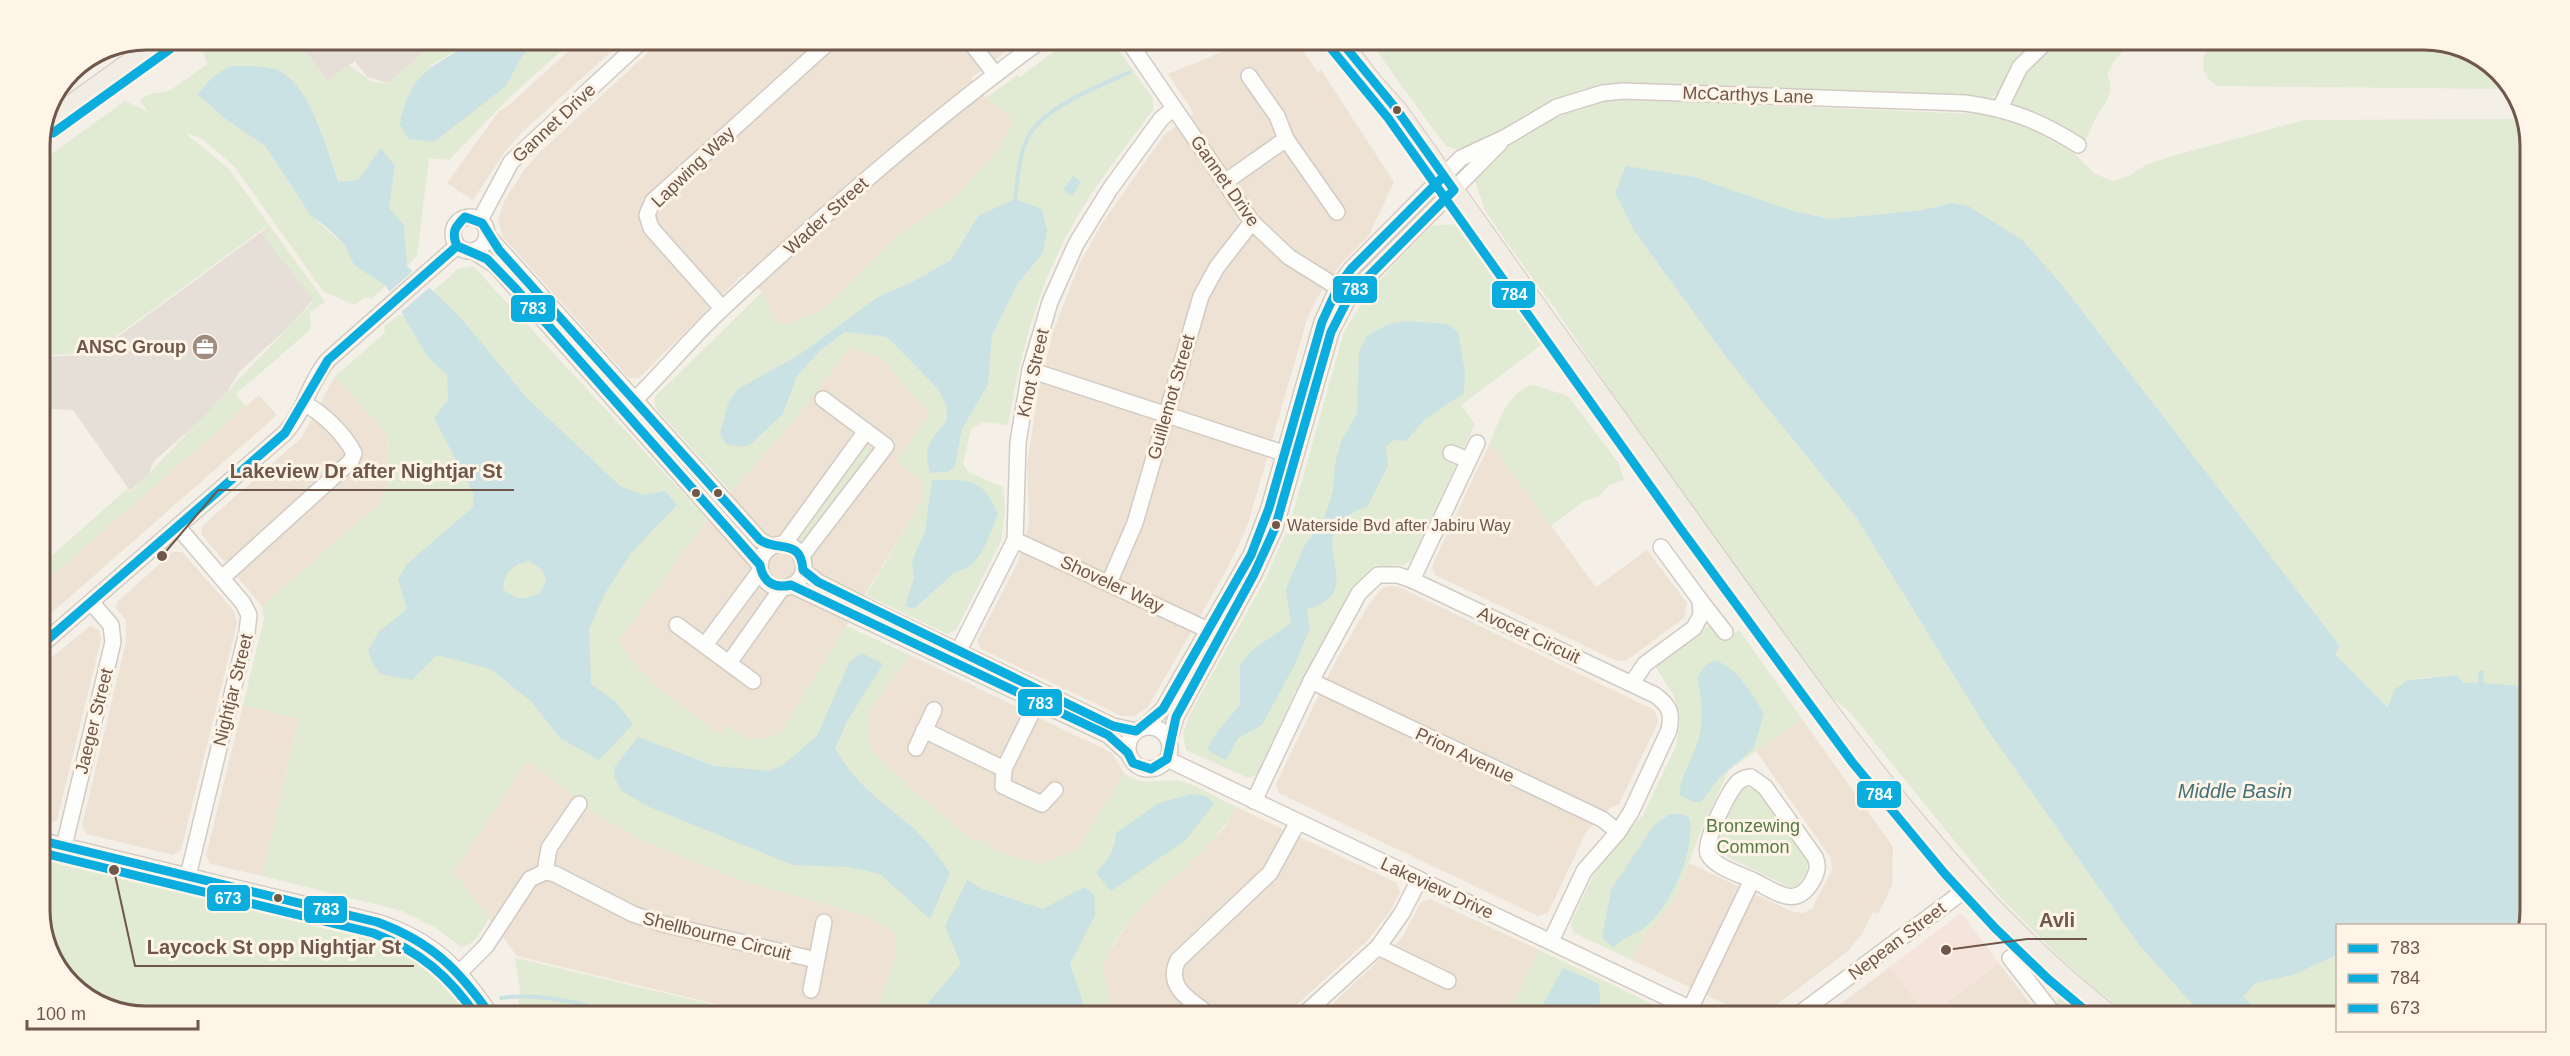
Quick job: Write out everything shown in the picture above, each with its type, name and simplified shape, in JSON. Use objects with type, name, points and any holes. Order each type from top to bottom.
[{"type":"main road","points":[[54,117],[148,50]]},
{"type":"main road","points":[[1347,50],[1397,110],[1821,701],[1918,827],[1969,886],[2042,958],[2099,1006]]},
{"type":"main road","points":[[1364,50],[1379,71],[1397,110]]},
{"type":"street","name":"Gannet Drive","points":[[480,220],[511,162],[632,50]]},
{"type":"street","name":"Lapwing Way","points":[[722,308],[647,223],[650,207],[696,160],[820,50]]},
{"type":"street","points":[[976,50],[995,74]]},
{"type":"street","name":"Wader Street","points":[[629,405],[722,308],[913,139],[1028,50]]},
{"type":"street","name":"Gannet Drive","points":[[1134,50],[1252,222],[1266,238],[1289,256],[1344,291]]},
{"type":"street","points":[[2000,108],[2020,67],[2038,50]]},
{"type":"street","points":[[1249,76],[1276,116],[1286,139],[1337,212]]},
{"type":"street","name":"McCarthys Lane","points":[[1344,291],[1449,183],[1506,137],[1557,107],[1592,96],[1623,91],[1965,104],[2000,108],[2038,123],[2078,146]]},
{"type":"street","name":"Knot Street","points":[[956,657],[1015,540],[1016,463],[1030,370],[1050,302],[1076,244],[1110,189],[1161,119],[1174,108]]},
{"type":"street","points":[[1225,182],[1286,139]]},
{"type":"street","points":[[877,620],[818,582],[791,546],[777,546],[760,540],[629,405],[496,266],[472,251],[457,246],[453,236],[457,223],[465,218],[480,220],[484,224],[487,235],[629,405],[760,568],[768,583],[787,586],[877,620],[1040,697],[1108,735],[1128,753],[1133,763],[1145,769],[1158,767],[1167,759],[1169,740],[1176,717],[1254,574],[1275,528],[1344,291]]},
{"type":"street","name":"Guillemot Street","points":[[1109,583],[1135,523],[1201,296],[1216,267],[1252,222]]},
{"type":"street","points":[[472,251],[483,245],[487,235]]},
{"type":"street","points":[[50,637],[285,433],[305,404],[321,368],[457,246]]},
{"type":"street","points":[[1128,753],[1129,740],[1163,708],[1251,555],[1269,508],[1322,322],[1344,291]]},
{"type":"street","points":[[1030,370],[1283,453]]},
{"type":"street","points":[[729,663],[787,586],[886,446],[823,399]]},
{"type":"street","points":[[222,578],[351,462],[354,453],[350,446],[321,413],[305,404]]},
{"type":"street","points":[[705,645],[760,568],[762,558],[777,546],[866,431]]},
{"type":"street","points":[[1412,580],[1477,442]]},
{"type":"street","points":[[1451,453],[1468,460]]},
{"type":"street","name":"Nightjar Street","points":[[178,526],[243,603],[249,615],[249,623],[188,876]]},
{"type":"street","name":"Shoveler Way","points":[[1015,540],[1208,630]]},
{"type":"street","points":[[1661,547],[1725,632]]},
{"type":"street","name":"Avocet Circuit","points":[[1254,801],[1311,681],[1359,593],[1378,575],[1388,574],[1412,580],[1632,683],[1663,701],[1671,718],[1669,730],[1631,812],[1584,871],[1551,941]]},
{"type":"street","points":[[1632,683],[1645,664],[1694,627],[1701,615],[1700,600]]},
{"type":"street","name":"Jaeger Street","points":[[63,846],[112,642],[111,625],[91,602]]},
{"type":"street","points":[[677,625],[753,681]]},
{"type":"street","name":"Prion Avenue","points":[[1311,681],[1602,819],[1618,831]]},
{"type":"street","points":[[1040,697],[1113,726],[1160,730],[1169,740]]},
{"type":"street","points":[[1040,697],[1004,769],[1003,786],[1042,804],[1055,790]]},
{"type":"street","points":[[916,748],[934,710]]},
{"type":"street","points":[[924,730],[1004,769]]},
{"type":"street","name":"Lakeview Drive","points":[[1167,759],[1684,1006]]},
{"type":"street","points":[[1751,777],[1765,787],[1818,865],[1807,891],[1797,897],[1786,896],[1752,880],[1714,861],[1708,854],[1707,844],[1732,790],[1741,780],[1751,777]]},
{"type":"street","points":[[460,972],[486,946],[530,879],[545,872],[549,848],[579,804]]},
{"type":"street","points":[[1199,1006],[1180,991],[1174,982],[1173,969],[1178,960],[1270,873],[1298,822]]},
{"type":"street","points":[[50,843],[405,931],[426,942],[460,972],[484,1006]]},
{"type":"street","name":"Shellbourne Circuit","points":[[545,872],[555,874],[633,914],[663,924],[816,960]]},
{"type":"street","points":[[1313,1006],[1378,947],[1402,913],[1419,880]]},
{"type":"street","points":[[1691,1006],[1752,880]]},
{"type":"street","name":"Nepean Street","points":[[1810,1006],[1969,886]]},
{"type":"street","name":"Shellbourne Circuit","points":[[811,990],[824,922]]},
{"type":"street","points":[[1378,947],[1448,981]]},
{"type":"street","points":[[2010,958],[2047,1006]]},
{"type":"shaded area","points":[[288,50],[427,50],[388,83],[367,77],[355,61],[327,81],[307,53]]},
{"type":"shaded area","points":[[570,50],[613,50],[520,134],[504,153],[473,200],[447,183],[499,111],[507,107]]},
{"type":"shaded area","points":[[651,50],[1008,50],[971,78],[986,98],[1010,116],[1012,126],[993,156],[956,196],[895,238],[837,296],[817,312],[787,325],[777,322],[762,292],[744,273],[639,378],[629,378],[503,237],[498,220],[505,200],[525,169],[539,153]]},
{"type":"shaded area","points":[[1227,50],[1301,50],[1318,72],[1321,70],[1394,182],[1369,235],[1340,265],[1317,298],[1307,319],[1248,524],[1227,569],[1148,707],[1134,716],[1122,716],[981,649],[977,641],[1018,562],[1029,524],[1027,465],[1038,394],[1053,332],[1079,265],[1101,225],[1164,135],[1194,113],[1168,74]]},
{"type":"shaded area","points":[[268,227],[319,293],[289,327],[240,371],[224,396],[208,414],[154,461],[148,475],[130,491],[73,410],[50,409],[50,357],[93,355]]},
{"type":"shaded area","points":[[851,347],[883,359],[930,415],[896,461],[922,481],[923,499],[782,731],[761,740],[744,738],[728,725],[720,735],[655,686],[635,666],[618,641],[707,519],[789,426]]},
{"type":"shaded area","points":[[335,376],[387,435],[389,474],[386,489],[379,504],[262,606],[202,535],[202,526],[302,437]]},
{"type":"shaded area","points":[[259,395],[277,415],[50,614],[50,577]]},
{"type":"shaded area","points":[[1490,443],[1596,587],[1647,550],[1687,603],[1685,617],[1627,660],[1617,661],[1435,575],[1432,566]]},
{"type":"shaded area","points":[[173,552],[182,552],[234,611],[237,623],[181,850],[173,855],[87,834],[82,826],[126,642],[126,620],[115,608],[117,602]]},
{"type":"shaded area","points":[[1389,586],[1399,587],[1654,710],[1658,720],[1656,727],[1619,804],[1610,808],[1586,832],[1548,913],[1538,916],[1279,793],[1276,784],[1332,668],[1369,604],[1381,589]]},
{"type":"shaded area","points":[[90,626],[99,630],[101,639],[57,820],[50,824],[50,659]]},
{"type":"shaded area","points":[[910,655],[1112,753],[1124,773],[1077,850],[1040,865],[995,850],[984,842],[971,839],[913,790],[871,750],[868,713]]},
{"type":"shaded area","points":[[243,705],[299,718],[262,876],[211,864],[206,856]]},
{"type":"shaded area","points":[[1802,719],[1893,847],[1892,885],[1878,914],[1873,912],[1862,934],[1848,951],[1776,1005],[1730,1006],[1632,960],[1643,938],[1675,898],[1689,863],[1793,912],[1803,913],[1812,909],[1832,870],[1831,858],[1756,751]]},
{"type":"shaded area","points":[[528,760],[600,817],[644,841],[737,879],[869,917],[894,932],[897,954],[878,1006],[724,1006],[517,956],[454,872]]},
{"type":"shaded area","points":[[1236,807],[1397,883],[1400,892],[1391,910],[1367,941],[1295,1006],[1112,1006],[1102,964],[1133,915],[1224,828]]},
{"type":"shaded area","points":[[1430,899],[1539,950],[1512,1006],[1331,1006],[1402,938],[1421,902]]},
{"type":"shaded area","points":[[1961,913],[1999,963],[1942,1006],[1920,1006],[1890,967]]},
{"type":"shaded area","points":[[1999,963],[2032,1006],[1942,1006]]},
{"type":"shaded area","points":[[1890,967],[1920,1006],[1838,1006]]},
{"type":"green space","points":[[202,50],[286,50],[307,53],[327,81],[349,65],[372,82],[388,83],[427,50],[457,50],[429,66],[506,86],[522,56],[529,50],[562,50],[509,98],[449,160],[429,158],[417,256],[407,266],[404,226],[389,209],[395,166],[381,149],[358,180],[339,182],[319,125],[276,70],[230,66],[197,94],[224,118],[265,146],[311,216],[345,246],[354,265],[386,286],[371,299],[365,297],[354,305],[323,291],[234,166],[201,138],[185,133],[228,168],[325,302],[310,312],[311,329],[236,394],[246,406],[50,577],[50,557],[127,489],[131,492],[314,301],[263,235],[270,229],[267,226],[92,354],[50,355],[50,155],[125,101],[148,112],[140,100],[150,94],[169,91],[208,64]]},
{"type":"green space","points":[[1056,50],[1119,50],[1153,99],[1153,110],[1092,193],[1061,246],[1032,320],[1018,372],[1008,425],[984,422],[971,429],[963,464],[968,472],[1003,487],[1005,512],[1001,541],[956,630],[947,634],[866,595],[923,499],[922,481],[896,461],[930,415],[883,359],[851,347],[789,426],[731,492],[655,407],[655,397],[762,292],[777,322],[787,325],[817,312],[837,296],[895,238],[956,196],[993,156],[1012,126],[1010,116],[986,98],[1018,75],[1020,77]],"holes":[[[978,216],[1043,253],[1018,283],[992,336],[988,385],[962,429],[955,467],[948,472],[930,473],[933,437],[946,423],[947,407],[938,389],[887,337],[845,332],[820,351],[797,376],[783,414],[752,443],[738,389],[797,356],[878,297],[910,283],[951,260]],[[925,527],[961,571],[955,572],[914,609],[905,606],[915,578]]]},
{"type":"green space","points":[[1376,50],[2033,50],[2000,93],[1989,98],[1613,84],[1554,100],[1490,136],[1466,146],[1454,149],[1447,146]]},
{"type":"green space","points":[[2047,50],[2124,50],[2114,61],[2107,75],[2110,81],[2110,93],[2084,141],[2063,126],[2014,105],[2011,100],[2023,71]]},
{"type":"green space","points":[[2206,50],[2443,51],[2473,62],[2502,89],[2218,86],[2211,82],[2204,71]]},
{"type":"green space","points":[[1607,99],[1976,114],[2004,118],[2029,128],[2072,152],[2095,174],[2113,181],[2169,157],[2304,120],[2517,119],[2520,139],[2520,686],[2483,684],[2479,671],[2478,683],[2463,683],[2457,675],[2424,677],[2406,682],[2399,687],[2389,707],[2335,654],[2340,646],[2062,285],[1952,203],[1923,210],[1831,219],[1793,211],[1635,232],[1726,357],[1856,517],[1985,726],[2139,945],[2194,1006],[2118,1006],[2095,989],[2054,952],[2001,898],[1850,712],[1831,697],[1818,681],[1654,455],[1485,210],[1475,181],[1498,154],[1515,141],[1553,119]]},
{"type":"green space","points":[[1456,224],[1545,342],[1461,405],[1475,424],[1412,559],[1404,565],[1379,566],[1376,564],[1352,591],[1296,690],[1257,775],[1248,778],[1186,750],[1183,733],[1191,712],[1265,580],[1286,533],[1292,535],[1296,526],[1290,523],[1343,335],[1372,290],[1432,226]]},
{"type":"green space","points":[[473,266],[707,519],[618,641],[652,681],[720,735],[727,725],[744,738],[761,740],[782,731],[846,626],[910,655],[868,713],[871,750],[913,790],[971,839],[984,842],[995,850],[1040,864],[1077,850],[1124,773],[1131,778],[1145,782],[1171,780],[1186,783],[1236,807],[1215,837],[1130,919],[1121,931],[1102,964],[1112,1006],[878,1006],[897,954],[894,932],[869,917],[737,879],[644,841],[600,817],[528,760],[454,872],[489,919],[478,936],[466,946],[461,947],[436,928],[402,911],[262,876],[299,719],[243,705],[264,619],[262,606],[379,504],[386,489],[389,474],[387,435],[335,376],[385,333],[384,327],[399,315],[405,316],[458,269]]},
{"type":"green space","points":[[1534,385],[1568,396],[1619,464],[1624,480],[1609,485],[1598,497],[1584,501],[1551,526],[1490,443],[1511,400],[1525,388]]},
{"type":"green space","points":[[868,447],[873,454],[803,550],[793,541],[861,449]]},
{"type":"green space","points":[[1710,625],[1722,642],[1739,630],[1802,719],[1729,770],[1701,830],[1675,898],[1643,938],[1632,960],[1574,933],[1571,923],[1595,872],[1643,815],[1676,746],[1680,723],[1678,711],[1674,696],[1655,666]]},
{"type":"green space","name":"Bronzewing Common","points":[[1746,787],[1759,792],[1808,862],[1807,872],[1797,886],[1789,887],[1716,851],[1715,843],[1740,792]]},
{"type":"green space","points":[[50,860],[381,941],[421,963],[452,991],[463,1006],[127,1005],[97,994],[87,987],[62,959],[51,929]]},
{"type":"green space","points":[[1539,950],[1657,1006],[1512,1006]]},
{"type":"green space","points":[[2336,955],[2336,1006],[2253,1006],[2243,997],[2256,983],[2293,975]]},
{"type":"green space","points":[[515,958],[719,1006],[518,1006],[520,990]]},
{"type":"green space","points":[[2057,990],[2077,1006],[2058,1006]]},
{"type":"water","points":[[459,50],[530,50],[522,56],[506,86],[434,142],[409,139],[400,125],[404,107],[417,81],[437,64]]},
{"type":"water","points":[[230,66],[247,66],[272,68],[289,77],[299,88],[316,119],[339,182],[358,180],[381,148],[395,166],[389,208],[404,225],[407,266],[460,317],[526,397],[620,486],[643,495],[665,491],[677,505],[631,553],[604,595],[589,629],[591,684],[616,702],[633,724],[599,760],[560,738],[532,702],[491,669],[437,655],[412,680],[380,674],[373,664],[368,650],[380,631],[407,609],[398,579],[407,564],[473,507],[474,494],[434,418],[448,400],[447,375],[427,356],[386,286],[354,265],[345,246],[329,229],[311,216],[265,146],[224,118],[197,94],[214,76]],"holes":[[[529,561],[542,570],[546,580],[540,593],[520,598],[512,596],[503,589],[507,573],[518,564]]]},
{"type":"water","name":"Middle Basin","points":[[1626,166],[1694,177],[1793,211],[1831,219],[1923,210],[1952,203],[1968,206],[2022,240],[2062,285],[2340,646],[2335,654],[2388,707],[2394,690],[2408,680],[2457,675],[2463,683],[2477,683],[2479,671],[2484,671],[2483,683],[2520,686],[2519,924],[2336,924],[2336,955],[2293,975],[2256,983],[2243,997],[2253,1006],[2194,1006],[2139,945],[1985,726],[1856,517],[1726,357],[1635,232],[1615,193]]},
{"type":"water","points":[[1073,176],[1081,182],[1072,196],[1063,190]]},
{"type":"water","points":[[1015,199],[1042,209],[1047,231],[1043,253],[1018,283],[992,336],[988,385],[962,429],[955,467],[948,472],[930,473],[928,464],[929,445],[946,422],[947,407],[938,389],[887,337],[845,332],[820,351],[797,376],[783,414],[752,443],[743,447],[726,444],[720,435],[728,403],[738,389],[797,356],[878,297],[910,283],[951,260],[978,216]]},
{"type":"water","points":[[1406,321],[1448,324],[1458,332],[1465,373],[1464,393],[1425,419],[1406,441],[1394,440],[1386,446],[1388,466],[1368,506],[1346,517],[1335,531],[1332,545],[1336,575],[1335,589],[1326,600],[1307,609],[1310,629],[1295,664],[1262,725],[1238,738],[1226,760],[1207,750],[1217,732],[1240,705],[1240,665],[1251,651],[1291,623],[1286,589],[1303,548],[1324,519],[1333,491],[1335,464],[1341,442],[1357,413],[1359,352],[1366,337],[1389,324]]},
{"type":"water","points":[[932,480],[973,483],[986,493],[998,514],[978,557],[964,569],[955,572],[914,609],[905,606],[914,578],[912,561],[925,531]]},
{"type":"water","points":[[862,653],[883,664],[847,721],[835,749],[861,783],[917,832],[950,873],[930,919],[880,874],[849,867],[793,865],[647,806],[622,791],[615,779],[614,768],[638,737],[714,766],[769,771],[783,765],[817,736],[850,661]]},
{"type":"water","points":[[1714,661],[1730,668],[1736,674],[1749,689],[1764,713],[1754,748],[1719,778],[1701,802],[1693,802],[1680,795],[1680,789],[1701,729],[1701,703],[1697,677],[1706,665]]},
{"type":"water","points":[[1192,794],[1206,796],[1214,803],[1186,840],[1111,891],[1096,873],[1110,855],[1116,833],[1159,803]]},
{"type":"water","points":[[1670,814],[1682,814],[1689,817],[1689,845],[1679,876],[1664,906],[1654,918],[1614,948],[1602,938],[1611,890],[1654,825]]},
{"type":"water","points":[[967,880],[982,889],[1043,909],[1084,887],[1094,895],[1095,915],[1070,964],[1084,1006],[925,1006],[961,964],[945,926]]},
{"type":"water","points":[[1563,968],[1599,984],[1600,1001],[1598,1006],[1542,1006]]},
{"type":"pier","points":[[415,269],[431,286],[399,314],[387,294]]},
{"type":"waterway","points":[[1015,199],[1024,147],[1039,122],[1077,97],[1130,72]]},
{"type":"waterway","points":[[501,998],[536,997],[590,1006]]},
{"type":"transit line","name":"673","points":[[53,133],[169,50]]},
{"type":"transit line","name":"784","points":[[1332,50],[1388,118],[1680,528],[1852,762],[1945,874],[1995,928],[2080,1006]]},
{"type":"transit line","name":"783","points":[[1348,50],[1397,110],[1454,190],[1350,295],[1331,332],[1275,528],[1254,574],[1176,717],[1167,759],[1151,769],[1133,763],[1128,753],[1108,735],[791,585],[779,586],[770,583],[761,571],[760,565],[516,289],[487,259],[457,246],[454,237],[455,230],[465,217],[482,223],[499,250],[760,540],[793,550],[798,554],[803,570],[818,582],[1113,726],[1136,731],[1163,709],[1251,555],[1269,508],[1322,322],[1338,287],[1351,269],[1444,176]]},
{"type":"transit line","name":"783","points":[[50,637],[285,433],[328,360],[457,246]]},
{"type":"transit line","name":"783","points":[[50,843],[377,922],[414,939],[443,959],[468,985],[484,1006]]},
{"type":"transit line","name":"673","points":[[50,855],[373,933],[405,948],[433,967],[469,1006]]},
{"type":"place","name":"ANSC Group","points":[[205,347]]},
{"type":"place","name":"Waterside Bvd after Jabiru Way","points":[[1276,525]]},
{"type":"place","name":"Lakeview Dr after Nightjar St","points":[[162,556]]},
{"type":"place","name":"Laycock St opp Nightjar St","points":[[114,870]]},
{"type":"place","name":"Avli","points":[[1946,950]]}]
